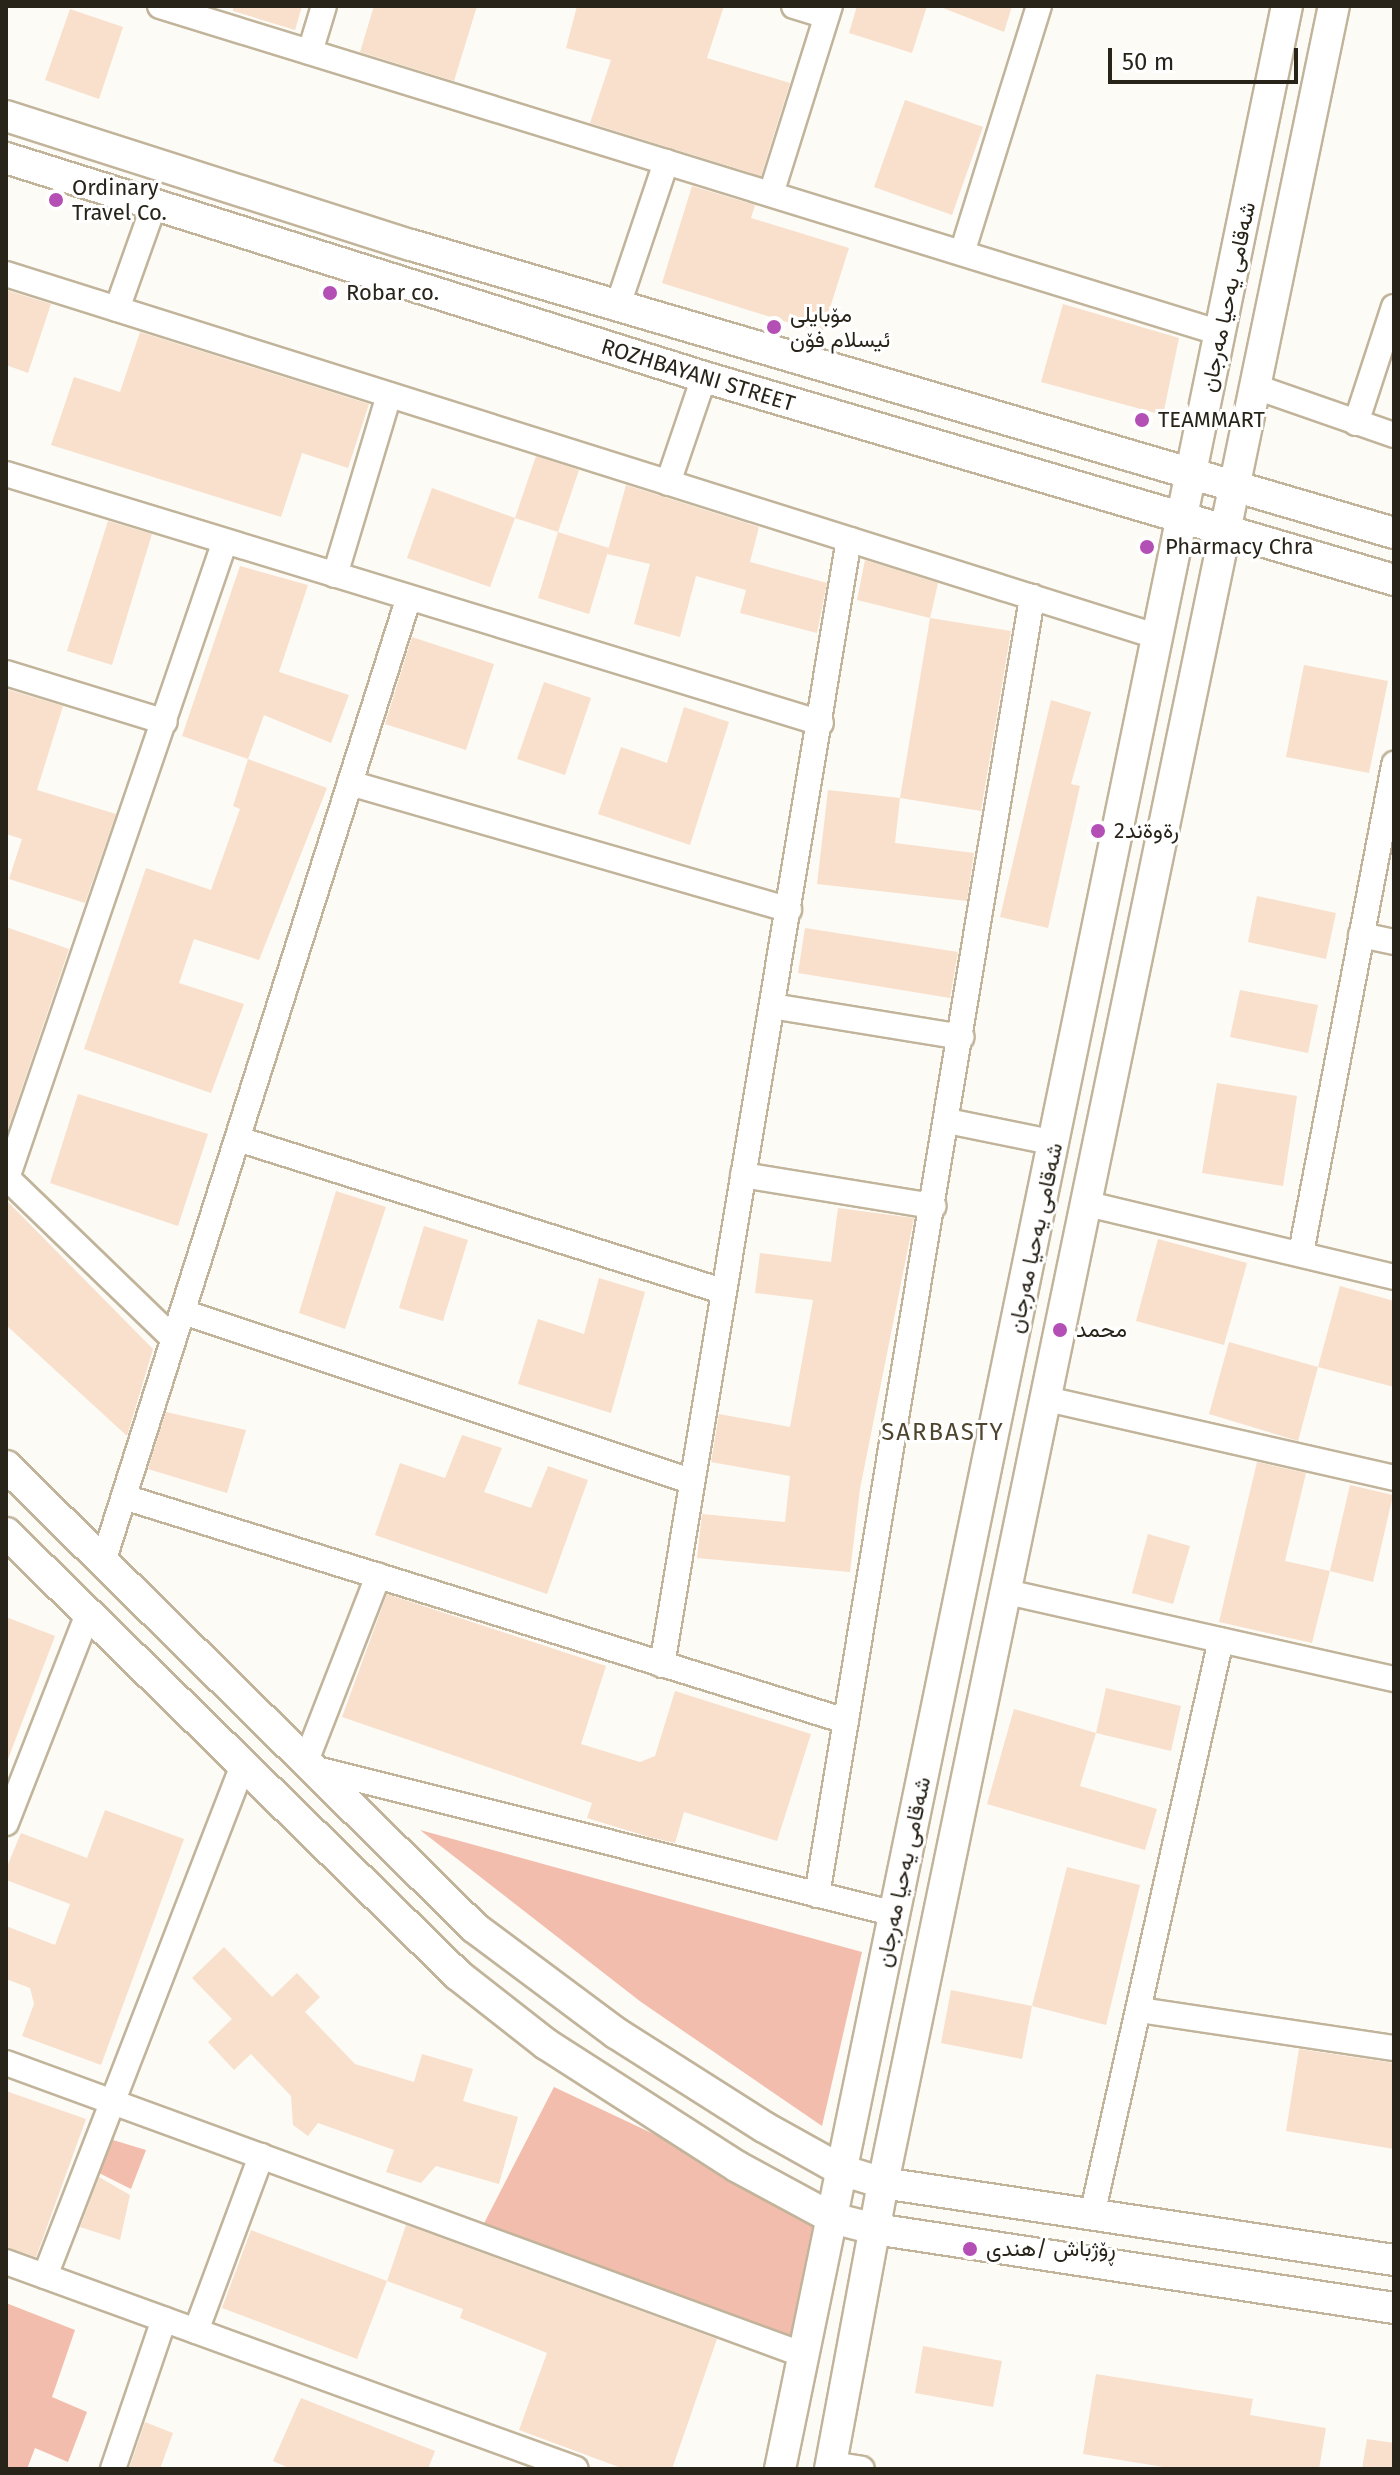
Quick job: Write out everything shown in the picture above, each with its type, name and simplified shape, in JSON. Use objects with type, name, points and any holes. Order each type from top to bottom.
[{"type":"street","points":[[160,6],[1220,333]]},
{"type":"street","points":[[310,52],[324,6]]},
{"type":"street","points":[[771,194],[829,11],[794,6]]},
{"type":"street","points":[[962,253],[1039,6]]},
{"type":"street","name":"شەقامی یەحیا مەرجان","points":[[780,2469],[1287,6]]},
{"type":"street","name":"شەقامی یەحیا مەرجان","points":[[830,2466],[883,2183],[1334,6]]},
{"type":"street","name":"ROZHBAYANI STREET","points":[[6,116],[411,245],[1192,471],[1394,533]]},
{"type":"street","name":"ROZHBAYANI STREET","points":[[6,158],[704,377],[1394,580]]},
{"type":"street","points":[[618,305],[666,162]]},
{"type":"street","points":[[117,309],[154,205]]},
{"type":"street","points":[[400,284],[411,245]]},
{"type":"street","points":[[6,274],[1159,637]]},
{"type":"street","points":[[1356,423],[1394,307]]},
{"type":"street","points":[[668,483],[704,377]]},
{"type":"street","points":[[1256,387],[1394,435]]},
{"type":"street","points":[[335,575],[389,395]]},
{"type":"street","points":[[6,474],[821,723]]},
{"type":"street","points":[[662,1665],[722,1291],[821,723],[849,539]]},
{"type":"street","points":[[174,1339],[6,1177],[225,541]]},
{"type":"street","points":[[103,1562],[409,597]]},
{"type":"street","points":[[817,1895],[1032,597]]},
{"type":"street","points":[[6,673],[165,722]]},
{"type":"street","points":[[1301,1253],[1394,764]]},
{"type":"street","points":[[350,783],[789,910]]},
{"type":"street","points":[[1361,935],[1394,942]]},
{"type":"street","points":[[772,1006],[961,1037]]},
{"type":"street","points":[[947,1121],[1055,1143]]},
{"type":"street","points":[[238,1139],[722,1291]]},
{"type":"street","points":[[743,1175],[933,1206]]},
{"type":"street","points":[[1088,1204],[1394,1277]]},
{"type":"street","points":[[1020,1309],[1064,1320]]},
{"type":"street","points":[[183,1312],[690,1481]]},
{"type":"street","points":[[1047,1399],[1394,1478]]},
{"type":"street","points":[[6,1466],[475,1928],[616,2033],[841,2170],[883,2183],[919,2189],[1394,2260]]},
{"type":"street","points":[[6,1521],[35,1494]]},
{"type":"street","points":[[124,1497],[846,1721]]},
{"type":"street","points":[[6,1533],[458,1975],[639,2108],[791,2197],[832,2218],[875,2229],[1394,2308]]},
{"type":"street","points":[[309,1765],[378,1576]]},
{"type":"street","points":[[1007,1592],[1394,1679]]},
{"type":"street","points":[[6,1823],[88,1614]]},
{"type":"street","points":[[1092,2215],[1221,1640]]},
{"type":"street","points":[[45,2276],[243,1765]]},
{"type":"street","points":[[309,1765],[895,1914]]},
{"type":"street","points":[[1139,2010],[1394,2048]]},
{"type":"street","points":[[6,2063],[804,2355]]},
{"type":"street","points":[[791,2197],[815,2155]]},
{"type":"street","points":[[196,2331],[261,2156]]},
{"type":"street","points":[[912,2234],[919,2189]]},
{"type":"street","points":[[6,2262],[576,2469]]},
{"type":"street","points":[[113,2469],[164,2319]]},
{"type":"street","points":[[830,2466],[862,2469]]},
{"type":"shaded area","points":[[420,1830],[862,1952],[822,2126],[641,2002]]},
{"type":"shaded area","points":[[554,2087],[832,2218],[804,2355],[478,2235]]},
{"type":"shaded area","points":[[113,2140],[146,2150],[131,2189],[99,2173]]},
{"type":"shaded area","points":[[6,2303],[75,2330],[52,2397],[87,2412],[68,2462],[35,2448],[27,2469],[6,2469]]},
{"type":"building","points":[[233,6],[302,6],[295,30],[233,11]]},
{"type":"building","points":[[374,6],[477,6],[454,81],[360,52]]},
{"type":"building","points":[[577,6],[724,6],[707,58],[790,83],[761,176],[590,123],[611,60],[566,48]]},
{"type":"building","points":[[857,6],[927,6],[912,53],[849,33]]},
{"type":"building","points":[[938,6],[1012,6],[1004,32]]},
{"type":"building","points":[[70,9],[123,27],[99,99],[45,80]]},
{"type":"building","points":[[905,100],[983,127],[952,215],[874,187]]},
{"type":"building","points":[[692,186],[755,205],[751,218],[849,248],[822,333],[662,283]]},
{"type":"building","points":[[6,290],[51,304],[28,373],[6,365]]},
{"type":"building","points":[[1063,304],[1179,338],[1163,415],[1041,382]]},
{"type":"building","points":[[140,332],[369,404],[348,468],[302,453],[281,517],[51,445],[74,377],[120,392]]},
{"type":"building","points":[[536,456],[579,470],[558,532],[515,518]]},
{"type":"building","points":[[626,485],[759,527],[750,562],[827,583],[817,633],[740,613],[746,590],[696,576],[680,637],[634,624],[650,564],[607,554]]},
{"type":"building","points":[[432,488],[515,518],[490,587],[407,558]]},
{"type":"building","points":[[108,521],[152,534],[112,665],[67,651]]},
{"type":"building","points":[[558,532],[609,548],[589,614],[538,598]]},
{"type":"building","points":[[865,560],[938,583],[930,618],[857,600]]},
{"type":"building","points":[[240,566],[308,585],[279,672],[349,695],[331,743],[264,715],[248,759],[182,736]]},
{"type":"building","points":[[930,618],[1011,631],[981,811],[900,798]]},
{"type":"building","points":[[412,637],[494,664],[466,750],[385,724]]},
{"type":"building","points":[[1304,665],[1388,681],[1369,773],[1286,757]]},
{"type":"building","points":[[544,682],[591,698],[565,775],[517,759]]},
{"type":"building","points":[[6,689],[63,706],[37,790],[116,814],[85,903],[9,879],[22,839],[6,834]]},
{"type":"building","points":[[1051,700],[1091,712],[1071,784],[1080,786],[1048,928],[1000,917]]},
{"type":"building","points":[[684,707],[729,722],[690,845],[598,814],[621,747],[667,763]]},
{"type":"building","points":[[248,759],[327,788],[259,960],[194,939],[179,983],[244,1004],[211,1093],[84,1049],[146,868],[211,890],[240,809],[233,806]]},
{"type":"building","points":[[828,790],[900,798],[895,843],[974,853],[967,901],[817,884]]},
{"type":"building","points":[[1257,896],[1336,913],[1326,959],[1248,942]]},
{"type":"building","points":[[6,927],[69,949],[6,1135]]},
{"type":"building","points":[[805,928],[958,952],[950,998],[798,973]]},
{"type":"building","points":[[1240,990],[1318,1005],[1308,1053],[1230,1037]]},
{"type":"building","points":[[1217,1083],[1297,1096],[1283,1186],[1202,1173]]},
{"type":"building","points":[[78,1094],[208,1134],[178,1226],[50,1183]]},
{"type":"building","points":[[336,1191],[386,1207],[345,1329],[299,1313]]},
{"type":"building","points":[[6,1200],[153,1349],[127,1436],[6,1325]]},
{"type":"building","points":[[838,1208],[914,1218],[860,1489],[850,1572],[697,1558],[702,1514],[785,1522],[790,1476],[711,1462],[719,1414],[790,1427],[813,1300],[755,1293],[760,1253],[831,1262]]},
{"type":"building","points":[[424,1226],[468,1240],[443,1321],[399,1308]]},
{"type":"building","points":[[1158,1239],[1247,1263],[1224,1345],[1136,1321]]},
{"type":"building","points":[[599,1278],[645,1292],[611,1413],[518,1384],[538,1319],[584,1334]]},
{"type":"building","points":[[1340,1286],[1394,1301],[1394,1387],[1318,1367]]},
{"type":"building","points":[[1229,1342],[1318,1367],[1298,1441],[1209,1414]]},
{"type":"building","points":[[166,1412],[246,1430],[227,1493],[148,1469]]},
{"type":"building","points":[[462,1435],[502,1448],[484,1492],[531,1508],[548,1466],[588,1480],[547,1594],[375,1535],[400,1463],[445,1478]]},
{"type":"building","points":[[1257,1462],[1306,1473],[1285,1561],[1330,1571],[1312,1643],[1219,1622]]},
{"type":"building","points":[[1350,1485],[1393,1495],[1373,1582],[1330,1571]]},
{"type":"building","points":[[1148,1534],[1190,1546],[1173,1604],[1132,1593]]},
{"type":"building","points":[[387,1594],[606,1666],[581,1744],[640,1762],[655,1756],[675,1691],[811,1734],[777,1841],[684,1812],[675,1843],[649,1837],[587,1818],[592,1803],[342,1717]]},
{"type":"building","points":[[6,1617],[55,1636],[8,1759],[6,1758]]},
{"type":"building","points":[[1106,1688],[1181,1706],[1171,1751],[1096,1733]]},
{"type":"building","points":[[1014,1709],[1096,1733],[1080,1786],[1157,1809],[1145,1850],[987,1804]]},
{"type":"building","points":[[105,1810],[184,1839],[101,2065],[22,2036],[34,2004],[30,1988],[6,1979],[6,1926],[55,1945],[70,1904],[6,1880],[6,1869],[21,1833],[87,1858]]},
{"type":"building","points":[[1067,1867],[1140,1885],[1106,2025],[1032,2006]]},
{"type":"building","points":[[224,1947],[272,1997],[297,1973],[320,1997],[305,2012],[355,2064],[414,2082],[422,2054],[473,2069],[463,2101],[518,2117],[499,2184],[436,2166],[421,2183],[386,2172],[394,2150],[318,2123],[308,2136],[293,2125],[291,2096],[251,2054],[234,2070],[208,2042],[232,2019],[192,1978]]},
{"type":"building","points":[[951,1990],[1032,2006],[1022,2059],[941,2043]]},
{"type":"building","points":[[1299,2049],[1394,2063],[1394,2149],[1286,2131]]},
{"type":"building","points":[[6,2091],[86,2119],[36,2257],[6,2247]]},
{"type":"building","points":[[99,2177],[130,2195],[120,2240],[80,2227]]},
{"type":"building","points":[[406,2225],[717,2339],[672,2469],[624,2469],[519,2430],[547,2353],[460,2318],[463,2309],[387,2281]]},
{"type":"building","points":[[251,2230],[387,2281],[357,2359],[222,2308]]},
{"type":"building","points":[[923,2346],[1002,2361],[993,2407],[915,2393]]},
{"type":"building","points":[[1096,2374],[1253,2399],[1250,2415],[1326,2428],[1319,2469],[1176,2469],[1083,2454]]},
{"type":"building","points":[[301,2398],[435,2451],[428,2469],[291,2469],[273,2461]]},
{"type":"building","points":[[145,2422],[173,2433],[160,2469],[129,2469]]},
{"type":"building","points":[[1367,2439],[1394,2443],[1394,2469],[1362,2469]]},
{"type":"place","name":"Ordinary Travel Co.","points":[[56,200]]},
{"type":"place","name":"Robar co.","points":[[330,293]]},
{"type":"place","name":"مۆبایلی ئیسلام فۆن","points":[[774,327]]},
{"type":"place","name":"TEAMMART","points":[[1142,420]]},
{"type":"place","name":"Pharmacy Chra","points":[[1147,547]]},
{"type":"place","name":"رةوةند2","points":[[1098,831]]},
{"type":"place","name":"محمد","points":[[1060,1330]]},
{"type":"place","name":"ڕۆژباش /ھندی","points":[[970,2249]]},
{"type":"district","name":"SARBASTY","points":[[943,1433]]}]
